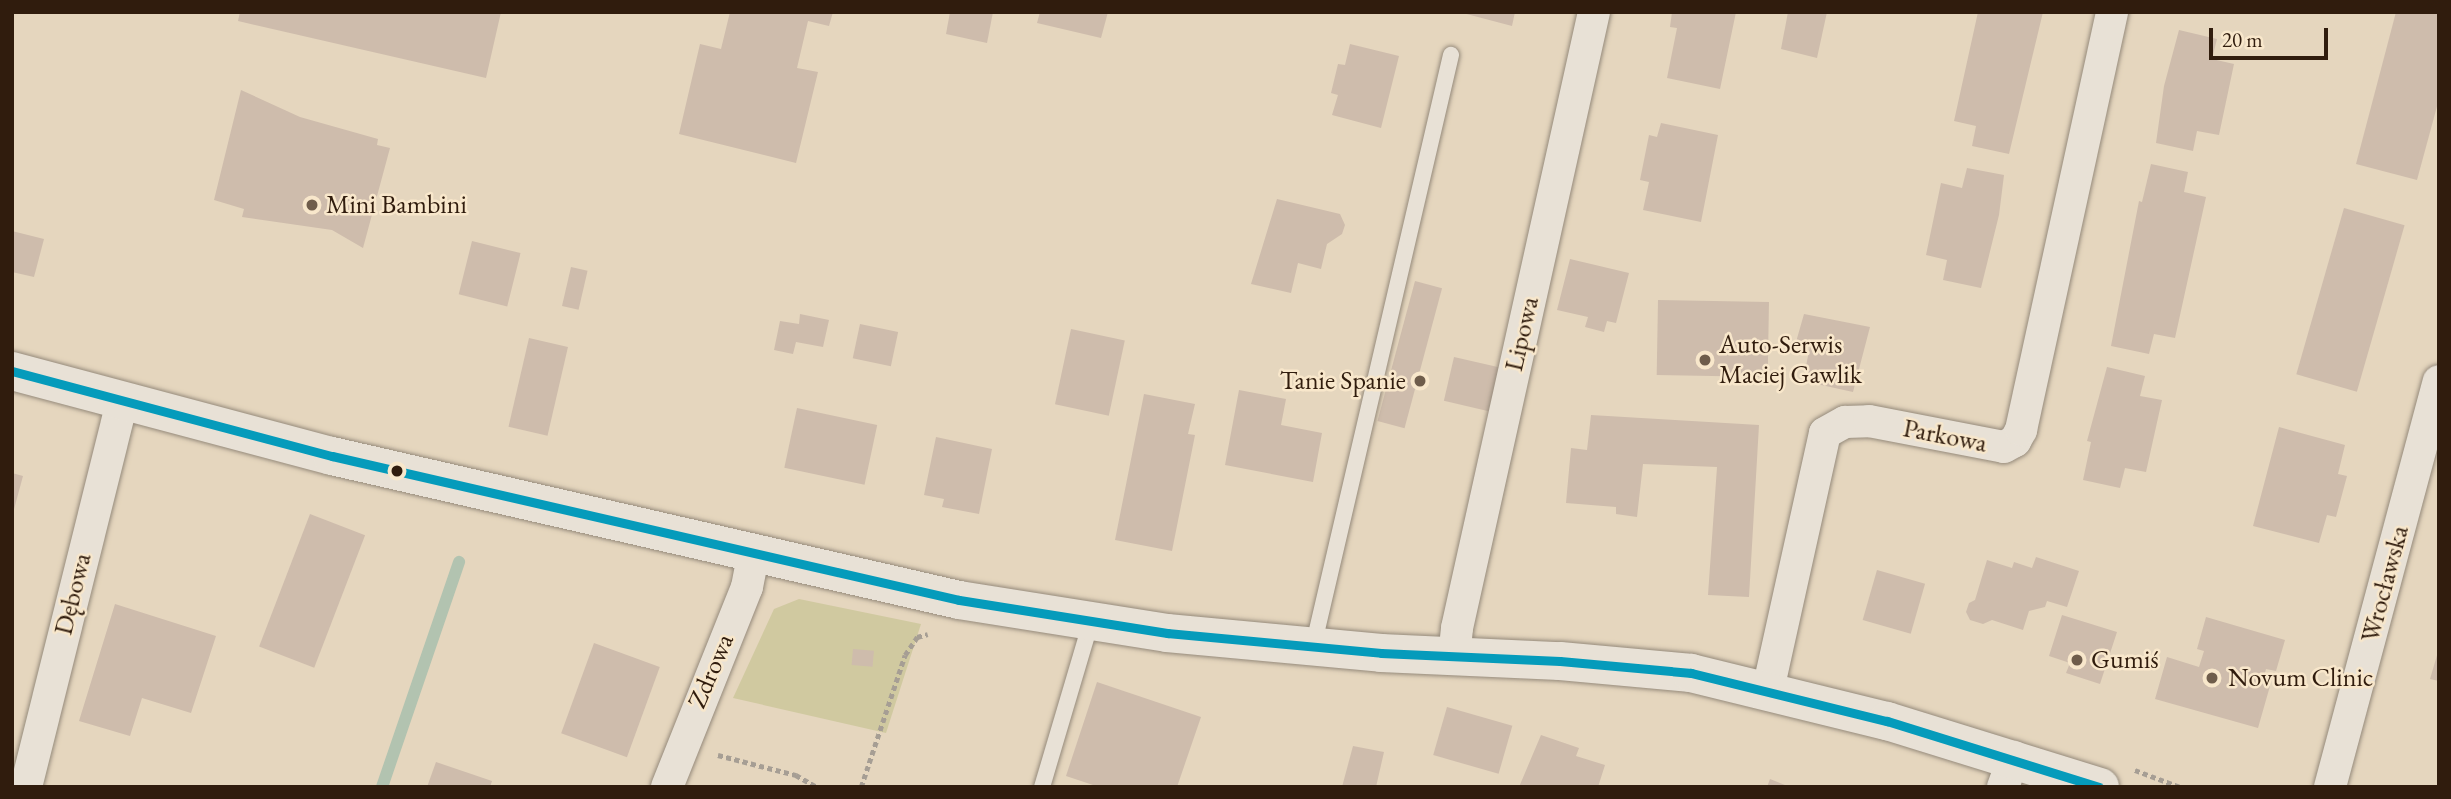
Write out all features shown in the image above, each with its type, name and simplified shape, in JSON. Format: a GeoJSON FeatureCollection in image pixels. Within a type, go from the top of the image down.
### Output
{"type":"FeatureCollection","features":[{"type":"Feature","properties":{"kind":"street","name":"Lipowa"},"geometry":{"type":"LineString","coordinates":[[1454,657],[1457,628],[1594,12]]}},
{"type":"Feature","properties":{"kind":"street","name":"Parkowa"},"geometry":{"type":"LineString","coordinates":[[1768,690],[1825,433],[1845,422],[1869,422],[2004,447],[2015,441],[2021,430],[2112,12]]}},
{"type":"Feature","properties":{"kind":"street"},"geometry":{"type":"LineString","coordinates":[[12,371],[344,459],[753,555],[959,600],[1091,622],[1313,648],[1623,665],[1692,673],[1768,690],[2008,772],[2115,777]]}},
{"type":"Feature","properties":{"kind":"street","name":"Wrocławska"},"geometry":{"type":"LineString","coordinates":[[2330,787],[2439,380]]}},
{"type":"Feature","properties":{"kind":"street","name":"Dębowa"},"geometry":{"type":"LineString","coordinates":[[26,787],[122,401]]}},
{"type":"Feature","properties":{"kind":"street","name":"Zdrowa"},"geometry":{"type":"LineString","coordinates":[[667,787],[747,587],[753,555]]}},
{"type":"Feature","properties":{"kind":"lane"},"geometry":{"type":"LineString","coordinates":[[1313,648],[1451,55]]}},
{"type":"Feature","properties":{"kind":"lane"},"geometry":{"type":"LineString","coordinates":[[1042,787],[1091,622]]}},
{"type":"Feature","properties":{"kind":"path"},"geometry":{"type":"LineString","coordinates":[[861,787],[905,655],[917,637],[939,632]]}},
{"type":"Feature","properties":{"kind":"path"},"geometry":{"type":"LineString","coordinates":[[710,750],[722,758],[796,775],[817,787]]}},
{"type":"Feature","properties":{"kind":"path"},"geometry":{"type":"LineString","coordinates":[[2115,777],[2180,787]]}},
{"type":"Feature","properties":{"kind":"shaded area"},"geometry":{"type":"Polygon","coordinates":[[[799,599],[921,624],[886,733],[733,698],[774,609],[799,599]]]}},
{"type":"Feature","properties":{"kind":"building"},"geometry":{"type":"Polygon","coordinates":[[[240,12],[501,12],[486,78],[238,21],[240,12]]]}},
{"type":"Feature","properties":{"kind":"building"},"geometry":{"type":"Polygon","coordinates":[[[730,12],[833,12],[829,26],[808,21],[797,68],[818,72],[796,163],[679,134],[700,44],[721,49],[730,12]]]}},
{"type":"Feature","properties":{"kind":"building"},"geometry":{"type":"Polygon","coordinates":[[[950,12],[993,12],[987,43],[946,34],[950,12]]]}},
{"type":"Feature","properties":{"kind":"building"},"geometry":{"type":"Polygon","coordinates":[[[1040,12],[1108,12],[1101,38],[1037,23],[1040,12]]]}},
{"type":"Feature","properties":{"kind":"building"},"geometry":{"type":"Polygon","coordinates":[[[1459,12],[1515,12],[1512,26],[1459,12]]]}},
{"type":"Feature","properties":{"kind":"building"},"geometry":{"type":"Polygon","coordinates":[[[1672,12],[1736,12],[1720,89],[1667,78],[1677,28],[1670,27],[1672,12]]]}},
{"type":"Feature","properties":{"kind":"building"},"geometry":{"type":"Polygon","coordinates":[[[1788,12],[1827,12],[1817,58],[1781,49],[1788,12]]]}},
{"type":"Feature","properties":{"kind":"building"},"geometry":{"type":"Polygon","coordinates":[[[1978,12],[2043,12],[2009,154],[1972,146],[1976,126],[1954,121],[1978,12]]]}},
{"type":"Feature","properties":{"kind":"building"},"geometry":{"type":"Polygon","coordinates":[[[2396,12],[2439,12],[2439,99],[2417,180],[2356,164],[2396,12]]]}},
{"type":"Feature","properties":{"kind":"building"},"geometry":{"type":"Polygon","coordinates":[[[2179,30],[2217,39],[2212,59],[2234,64],[2219,135],[2197,131],[2193,151],[2156,143],[2164,86],[2179,30]]]}},
{"type":"Feature","properties":{"kind":"building"},"geometry":{"type":"Polygon","coordinates":[[[1350,44],[1399,56],[1381,128],[1332,115],[1338,95],[1331,93],[1338,64],[1345,65],[1350,44]]]}},
{"type":"Feature","properties":{"kind":"building"},"geometry":{"type":"Polygon","coordinates":[[[241,90],[300,117],[378,139],[377,145],[390,148],[363,248],[332,230],[242,217],[244,209],[214,200],[241,90]]]}},
{"type":"Feature","properties":{"kind":"building"},"geometry":{"type":"Polygon","coordinates":[[[1661,123],[1718,135],[1701,222],[1643,210],[1649,182],[1640,180],[1649,135],[1657,137],[1661,123]]]}},
{"type":"Feature","properties":{"kind":"building"},"geometry":{"type":"Polygon","coordinates":[[[2151,164],[2188,172],[2184,192],[2206,197],[2175,338],[2154,334],[2149,354],[2111,346],[2139,201],[2142,202],[2151,164]]]}},
{"type":"Feature","properties":{"kind":"building"},"geometry":{"type":"Polygon","coordinates":[[[1967,168],[2004,175],[1999,215],[1981,288],[1943,280],[1947,260],[1926,255],[1941,183],[1962,188],[1967,168]]]}},
{"type":"Feature","properties":{"kind":"building"},"geometry":{"type":"Polygon","coordinates":[[[1277,199],[1340,214],[1345,225],[1342,234],[1327,244],[1321,269],[1298,263],[1291,293],[1251,284],[1277,199]]]}},
{"type":"Feature","properties":{"kind":"building"},"geometry":{"type":"Polygon","coordinates":[[[2344,208],[2405,225],[2357,392],[2296,374],[2344,208]]]}},
{"type":"Feature","properties":{"kind":"building"},"geometry":{"type":"Polygon","coordinates":[[[12,231],[44,239],[34,277],[12,272],[12,231]]]}},
{"type":"Feature","properties":{"kind":"building"},"geometry":{"type":"Polygon","coordinates":[[[472,241],[521,253],[507,306],[459,294],[472,241]]]}},
{"type":"Feature","properties":{"kind":"building"},"geometry":{"type":"Polygon","coordinates":[[[1570,259],[1629,273],[1616,323],[1607,321],[1604,332],[1585,327],[1588,317],[1557,310],[1570,259]]]}},
{"type":"Feature","properties":{"kind":"building"},"geometry":{"type":"Polygon","coordinates":[[[571,267],[588,271],[579,310],[562,306],[571,267]]]}},
{"type":"Feature","properties":{"kind":"building"},"geometry":{"type":"Polygon","coordinates":[[[1415,281],[1442,288],[1405,428],[1377,421],[1415,281]]]}},
{"type":"Feature","properties":{"kind":"building"},"geometry":{"type":"Polygon","coordinates":[[[1658,300],[1769,302],[1768,377],[1657,375],[1658,300]]]}},
{"type":"Feature","properties":{"kind":"building"},"geometry":{"type":"Polygon","coordinates":[[[800,314],[829,320],[823,347],[796,342],[793,354],[774,350],[780,321],[799,324],[800,314]]]}},
{"type":"Feature","properties":{"kind":"building"},"geometry":{"type":"Polygon","coordinates":[[[1804,314],[1870,327],[1853,392],[1803,381],[1810,346],[1796,342],[1804,314]]]}},
{"type":"Feature","properties":{"kind":"building"},"geometry":{"type":"Polygon","coordinates":[[[860,324],[898,332],[891,366],[853,358],[860,324]]]}},
{"type":"Feature","properties":{"kind":"building"},"geometry":{"type":"Polygon","coordinates":[[[1071,329],[1125,340],[1109,416],[1055,404],[1071,329]]]}},
{"type":"Feature","properties":{"kind":"building"},"geometry":{"type":"Polygon","coordinates":[[[529,338],[568,347],[548,436],[509,427],[529,338]]]}},
{"type":"Feature","properties":{"kind":"building"},"geometry":{"type":"Polygon","coordinates":[[[1454,357],[1499,367],[1489,411],[1444,401],[1454,357]]]}},
{"type":"Feature","properties":{"kind":"building"},"geometry":{"type":"Polygon","coordinates":[[[2107,367],[2145,376],[2140,396],[2162,400],[2146,472],[2125,468],[2120,488],[2083,480],[2091,442],[2087,441],[2107,367]]]}},
{"type":"Feature","properties":{"kind":"building"},"geometry":{"type":"Polygon","coordinates":[[[1239,390],[1286,399],[1281,425],[1322,433],[1313,482],[1225,465],[1239,390]]]}},
{"type":"Feature","properties":{"kind":"building"},"geometry":{"type":"Polygon","coordinates":[[[1144,394],[1195,404],[1188,434],[1195,435],[1172,551],[1115,540],[1144,394]]]}},
{"type":"Feature","properties":{"kind":"building"},"geometry":{"type":"Polygon","coordinates":[[[797,408],[877,425],[865,485],[784,468],[797,408]]]}},
{"type":"Feature","properties":{"kind":"building"},"geometry":{"type":"Polygon","coordinates":[[[1591,415],[1759,425],[1749,597],[1708,595],[1717,467],[1643,464],[1637,517],[1616,514],[1616,507],[1566,503],[1571,448],[1587,450],[1591,415]]]}},
{"type":"Feature","properties":{"kind":"building"},"geometry":{"type":"Polygon","coordinates":[[[2279,427],[2345,445],[2338,474],[2347,476],[2336,517],[2327,515],[2319,543],[2253,526],[2279,427]]]}},
{"type":"Feature","properties":{"kind":"building"},"geometry":{"type":"Polygon","coordinates":[[[936,437],[992,449],[979,514],[942,507],[944,499],[924,495],[936,437]]]}},
{"type":"Feature","properties":{"kind":"building"},"geometry":{"type":"Polygon","coordinates":[[[12,473],[23,476],[13,513],[12,513],[12,473]]]}},
{"type":"Feature","properties":{"kind":"building"},"geometry":{"type":"Polygon","coordinates":[[[310,514],[365,535],[314,668],[259,647],[310,514]]]}},
{"type":"Feature","properties":{"kind":"building"},"geometry":{"type":"Polygon","coordinates":[[[2036,557],[2079,571],[2067,607],[2047,601],[2045,607],[2029,611],[2023,630],[1992,620],[1983,624],[1970,620],[1966,612],[1969,603],[1975,600],[1987,560],[2012,568],[2014,562],[2032,568],[2036,557]]]}},
{"type":"Feature","properties":{"kind":"building"},"geometry":{"type":"Polygon","coordinates":[[[1877,570],[1925,584],[1911,634],[1863,620],[1877,570]]]}},
{"type":"Feature","properties":{"kind":"building"},"geometry":{"type":"Polygon","coordinates":[[[115,604],[216,636],[191,713],[142,698],[130,736],[79,721],[115,604]]]}},
{"type":"Feature","properties":{"kind":"building"},"geometry":{"type":"Polygon","coordinates":[[[2062,615],[2117,632],[2100,684],[2066,673],[2070,663],[2049,656],[2062,615]]]}},
{"type":"Feature","properties":{"kind":"building","name":"Novum Clinic"},"geometry":{"type":"Polygon","coordinates":[[[2206,617],[2285,640],[2276,671],[2266,669],[2262,684],[2270,686],[2258,728],[2155,699],[2167,657],[2199,667],[2204,651],[2197,649],[2206,617]]]}},
{"type":"Feature","properties":{"kind":"building"},"geometry":{"type":"Polygon","coordinates":[[[594,643],[660,667],[627,757],[561,733],[594,643]]]}},
{"type":"Feature","properties":{"kind":"building"},"geometry":{"type":"Polygon","coordinates":[[[853,649],[874,651],[873,667],[852,665],[853,649]]]}},
{"type":"Feature","properties":{"kind":"building"},"geometry":{"type":"Polygon","coordinates":[[[2439,652],[2439,681],[2430,679],[2439,652]]]}},
{"type":"Feature","properties":{"kind":"building"},"geometry":{"type":"Polygon","coordinates":[[[1097,682],[1201,717],[1177,787],[1099,787],[1066,776],[1097,682]]]}},
{"type":"Feature","properties":{"kind":"building"},"geometry":{"type":"Polygon","coordinates":[[[1447,707],[1512,726],[1499,774],[1433,755],[1447,707]]]}},
{"type":"Feature","properties":{"kind":"building"},"geometry":{"type":"Polygon","coordinates":[[[1541,735],[1579,748],[1576,756],[1605,765],[1598,787],[1519,787],[1541,735]]]}},
{"type":"Feature","properties":{"kind":"building"},"geometry":{"type":"Polygon","coordinates":[[[1353,746],[1384,752],[1376,787],[1342,787],[1353,746]]]}},
{"type":"Feature","properties":{"kind":"building"},"geometry":{"type":"Polygon","coordinates":[[[436,762],[492,781],[490,787],[427,787],[436,762]]]}},
{"type":"Feature","properties":{"kind":"building"},"geometry":{"type":"Polygon","coordinates":[[[1770,779],[1790,787],[1767,787],[1770,779]]]}},
{"type":"Feature","properties":{"kind":"waterway"},"geometry":{"type":"LineString","coordinates":[[382,787],[459,562]]}},
{"type":"Feature","properties":{"kind":"transit line"},"geometry":{"type":"LineString","coordinates":[[12,371],[332,456],[959,600],[1167,633],[1381,653],[1560,661],[1691,673],[1887,721],[2099,787]]}},
{"type":"Feature","properties":{"kind":"place","name":"Mini Bambini"},"geometry":{"type":"Point","coordinates":[312,205]}},
{"type":"Feature","properties":{"kind":"place","name":"Auto-Serwis Maciej Gawlik"},"geometry":{"type":"Point","coordinates":[1705,360]}},
{"type":"Feature","properties":{"kind":"place","name":"Tanie Spanie"},"geometry":{"type":"Point","coordinates":[1420,381]}},
{"type":"Feature","properties":{"kind":"place","name":"Gumiś"},"geometry":{"type":"Point","coordinates":[2077,660]}},
{"type":"Feature","properties":{"kind":"place","name":"Novum Clinic"},"geometry":{"type":"Point","coordinates":[2212,678]}}]}
